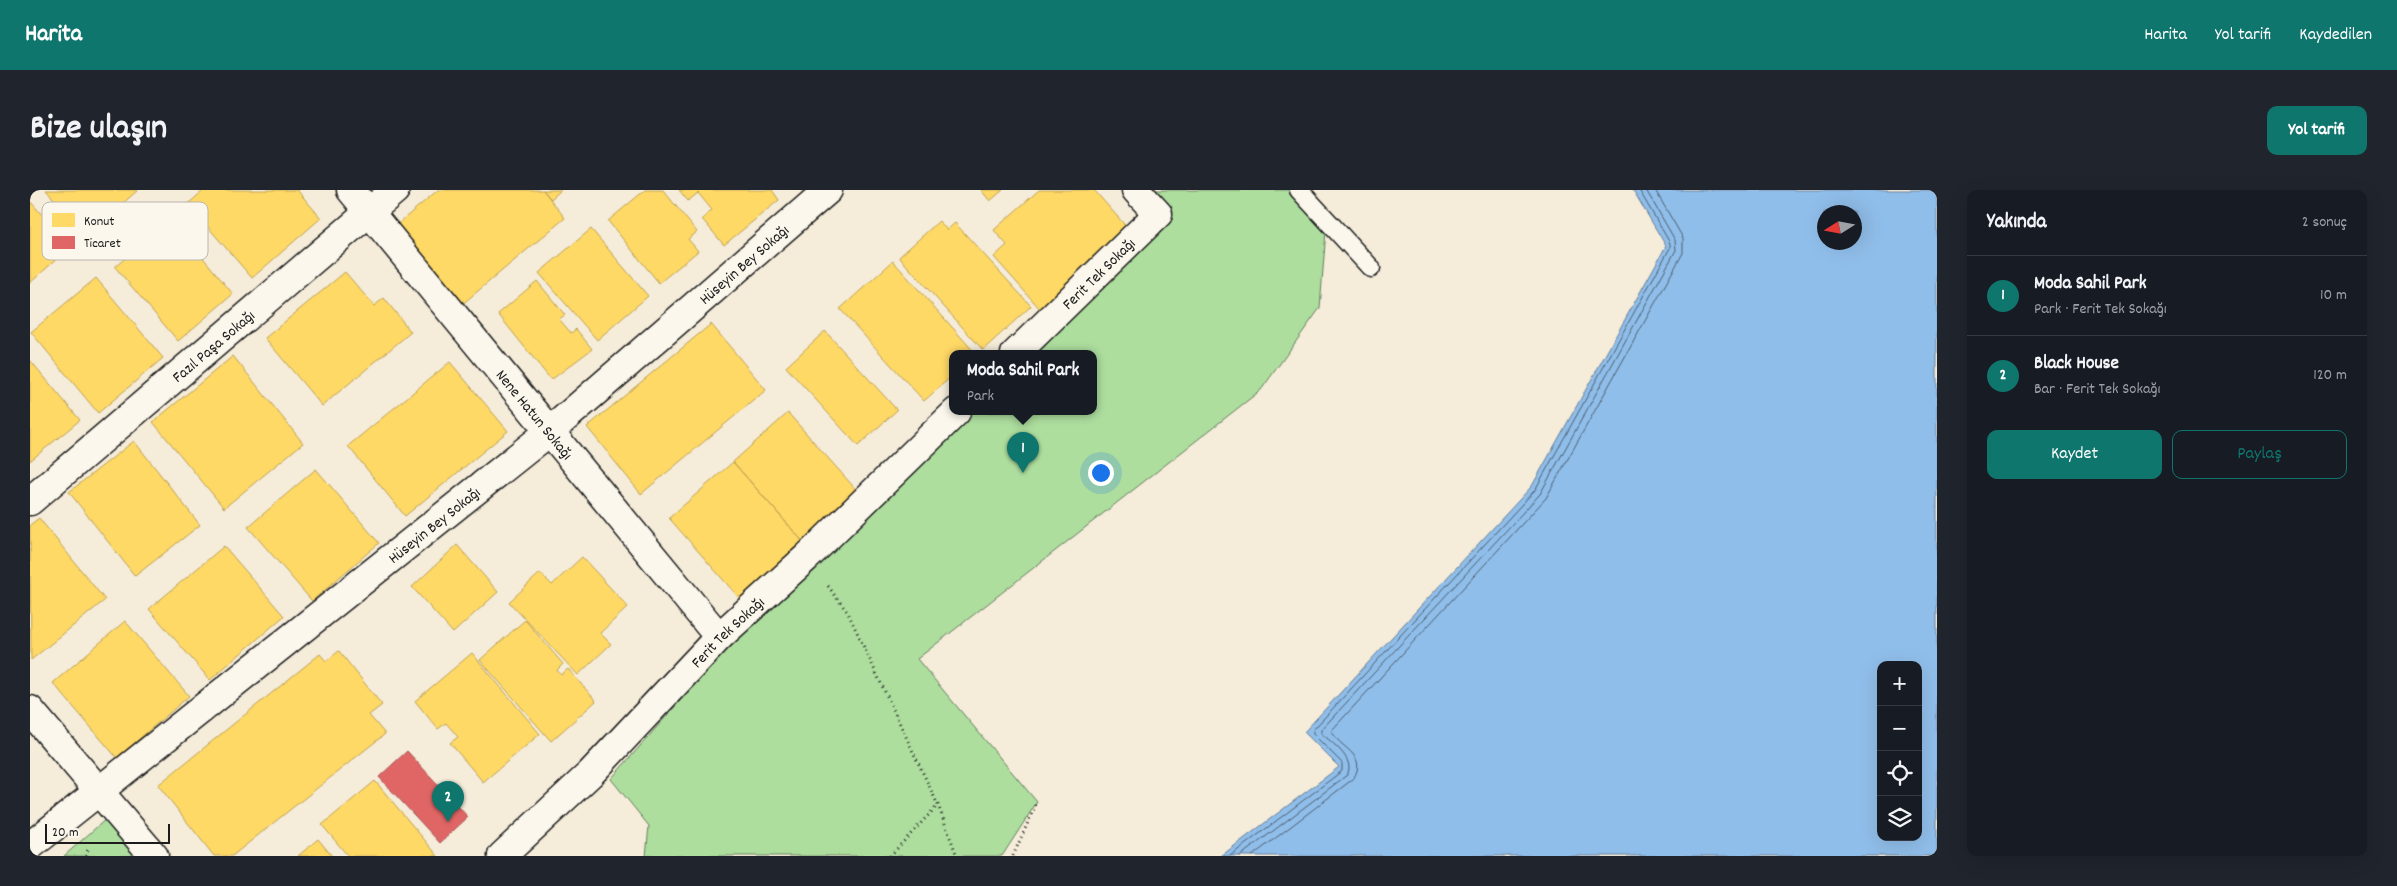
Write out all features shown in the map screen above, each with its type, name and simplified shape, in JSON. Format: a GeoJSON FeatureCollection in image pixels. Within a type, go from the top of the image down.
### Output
{"type":"FeatureCollection","features":[{"type":"Feature","properties":{"kind":"street","name":"Nene Hatun Sokağı"},"geometry":{"type":"LineString","coordinates":[[351,190],[719,637]]}},
{"type":"Feature","properties":{"kind":"street","name":"Fazıl Paşa Sokağı"},"geometry":{"type":"LineString","coordinates":[[30,501],[395,190]]}},
{"type":"Feature","properties":{"kind":"street","name":"Hüseyin Bey Sokağı"},"geometry":{"type":"LineString","coordinates":[[30,846],[549,432],[828,190]]}},
{"type":"Feature","properties":{"kind":"street","name":"Ferit Tek Sokağı"},"geometry":{"type":"LineString","coordinates":[[1018,350],[1158,214],[1136,190]]}},
{"type":"Feature","properties":{"kind":"street","name":"Ferit Tek Sokağı"},"geometry":{"type":"LineString","coordinates":[[502,856],[590,774],[719,637],[807,557],[953,415]]}},
{"type":"Feature","properties":{"kind":"street"},"geometry":{"type":"LineString","coordinates":[[30,710],[154,856]]}},
{"type":"Feature","properties":{"kind":"lane"},"geometry":{"type":"LineString","coordinates":[[1299,190],[1371,268]]}},
{"type":"Feature","properties":{"kind":"path"},"geometry":{"type":"LineString","coordinates":[[807,557],[848,613],[938,805],[957,856]]}},
{"type":"Feature","properties":{"kind":"path"},"geometry":{"type":"LineString","coordinates":[[1013,856],[1037,802]]}},
{"type":"Feature","properties":{"kind":"path"},"geometry":{"type":"LineString","coordinates":[[890,856],[938,805]]}},
{"type":"Feature","properties":{"kind":"green space"},"geometry":{"type":"Polygon","coordinates":[[[1136,190],[1291,190],[1326,230],[1320,308],[1261,390],[917,659],[1037,802],[1002,856],[646,856],[649,826],[611,779],[807,557],[953,415],[1097,415],[1097,350],[1019,350],[1158,214],[1136,190]]]}},
{"type":"Feature","properties":{"kind":"green space"},"geometry":{"type":"Polygon","coordinates":[[[107,818],[141,856],[64,856],[107,818]]]}},
{"type":"Feature","properties":{"kind":"water"},"geometry":{"type":"Polygon","coordinates":[[[1633,190],[1937,190],[1937,856],[1221,856],[1339,767],[1304,732],[1532,486],[1666,246],[1633,190]]]}},
{"type":"Feature","properties":{"kind":"building: Konut"},"geometry":{"type":"Polygon","coordinates":[[[46,190],[138,190],[124,202],[56,202],[46,190]]]}},
{"type":"Feature","properties":{"kind":"building: Konut"},"geometry":{"type":"Polygon","coordinates":[[[204,190],[297,190],[321,218],[252,278],[208,227],[208,202],[190,202],[204,190]]]}},
{"type":"Feature","properties":{"kind":"building: Konut"},"geometry":{"type":"Polygon","coordinates":[[[438,190],[543,190],[565,218],[460,306],[394,227],[438,190]]]}},
{"type":"Feature","properties":{"kind":"building: Konut"},"geometry":{"type":"Polygon","coordinates":[[[543,190],[561,190],[551,199],[543,190]]]}},
{"type":"Feature","properties":{"kind":"building: Konut"},"geometry":{"type":"Polygon","coordinates":[[[645,190],[663,190],[697,232],[688,239],[698,251],[659,283],[608,221],[645,190]]]}},
{"type":"Feature","properties":{"kind":"building: Konut"},"geometry":{"type":"Polygon","coordinates":[[[679,190],[772,190],[779,200],[724,245],[702,219],[712,210],[698,193],[688,201],[679,190]]]}},
{"type":"Feature","properties":{"kind":"building: Konut"},"geometry":{"type":"Polygon","coordinates":[[[981,190],[1003,190],[990,201],[981,190]]]}},
{"type":"Feature","properties":{"kind":"building: Konut"},"geometry":{"type":"Polygon","coordinates":[[[1039,190],[1094,190],[1131,232],[1042,311],[994,257],[1007,245],[994,230],[1039,190]]]}},
{"type":"Feature","properties":{"kind":"building: Konut"},"geometry":{"type":"Polygon","coordinates":[[[30,201],[42,215],[42,260],[56,260],[30,283],[30,201]]]}},
{"type":"Feature","properties":{"kind":"building: Konut"},"geometry":{"type":"Polygon","coordinates":[[[939,221],[947,230],[955,223],[1031,306],[983,350],[899,257],[939,221]]]}},
{"type":"Feature","properties":{"kind":"building: Konut"},"geometry":{"type":"Polygon","coordinates":[[[591,229],[648,296],[597,340],[539,273],[591,229]]]}},
{"type":"Feature","properties":{"kind":"building: Konut"},"geometry":{"type":"Polygon","coordinates":[[[123,260],[205,260],[233,294],[178,341],[115,267],[123,260]]]}},
{"type":"Feature","properties":{"kind":"building: Konut"},"geometry":{"type":"Polygon","coordinates":[[[893,261],[972,350],[949,350],[949,379],[924,401],[840,309],[893,261]]]}},
{"type":"Feature","properties":{"kind":"building: Konut"},"geometry":{"type":"Polygon","coordinates":[[[345,272],[374,306],[384,298],[411,332],[322,406],[265,338],[345,272]]]}},
{"type":"Feature","properties":{"kind":"building: Konut"},"geometry":{"type":"Polygon","coordinates":[[[96,278],[163,358],[98,413],[31,332],[96,278]]]}},
{"type":"Feature","properties":{"kind":"building: Konut"},"geometry":{"type":"Polygon","coordinates":[[[537,281],[565,315],[559,319],[571,333],[576,329],[592,349],[551,380],[498,314],[537,281]]]}},
{"type":"Feature","properties":{"kind":"building: Konut"},"geometry":{"type":"Polygon","coordinates":[[[711,324],[766,390],[641,494],[587,427],[711,324]]]}},
{"type":"Feature","properties":{"kind":"building: Konut"},"geometry":{"type":"Polygon","coordinates":[[[825,331],[897,410],[858,446],[786,367],[825,331]]]}},
{"type":"Feature","properties":{"kind":"building: Konut"},"geometry":{"type":"Polygon","coordinates":[[[233,356],[303,443],[224,508],[153,422],[233,356]]]}},
{"type":"Feature","properties":{"kind":"building: Konut"},"geometry":{"type":"Polygon","coordinates":[[[30,360],[80,420],[30,461],[30,360]]]}},
{"type":"Feature","properties":{"kind":"building: Konut"},"geometry":{"type":"Polygon","coordinates":[[[450,362],[508,431],[405,516],[348,446],[450,362]]]}},
{"type":"Feature","properties":{"kind":"building: Konut"},"geometry":{"type":"Polygon","coordinates":[[[788,413],[860,494],[805,544],[733,462],[788,413]]]}},
{"type":"Feature","properties":{"kind":"building: Konut"},"geometry":{"type":"Polygon","coordinates":[[[134,441],[200,525],[135,576],[69,492],[134,441]]]}},
{"type":"Feature","properties":{"kind":"building: Konut"},"geometry":{"type":"Polygon","coordinates":[[[733,462],[805,544],[741,600],[669,518],[733,462]]]}},
{"type":"Feature","properties":{"kind":"building: Konut"},"geometry":{"type":"Polygon","coordinates":[[[316,469],[379,543],[312,601],[248,527],[316,469]]]}},
{"type":"Feature","properties":{"kind":"building: Konut"},"geometry":{"type":"Polygon","coordinates":[[[39,518],[105,600],[31,660],[30,525],[39,518]]]}},
{"type":"Feature","properties":{"kind":"building: Konut"},"geometry":{"type":"Polygon","coordinates":[[[457,545],[498,592],[453,633],[412,587],[457,545]]]}},
{"type":"Feature","properties":{"kind":"building: Konut"},"geometry":{"type":"Polygon","coordinates":[[[224,546],[284,616],[210,680],[149,609],[224,546]]]}},
{"type":"Feature","properties":{"kind":"building: Konut"},"geometry":{"type":"Polygon","coordinates":[[[582,557],[628,607],[600,633],[611,644],[578,675],[509,602],[540,573],[552,585],[582,557]]]}},
{"type":"Feature","properties":{"kind":"building: Konut"},"geometry":{"type":"Polygon","coordinates":[[[525,620],[563,664],[557,670],[561,675],[568,669],[596,701],[551,741],[480,660],[525,620]]]}},
{"type":"Feature","properties":{"kind":"building: Konut"},"geometry":{"type":"Polygon","coordinates":[[[125,621],[189,696],[117,758],[53,683],[125,621]]]}},
{"type":"Feature","properties":{"kind":"building: Konut"},"geometry":{"type":"Polygon","coordinates":[[[339,651],[382,705],[369,715],[385,734],[232,856],[214,856],[158,785],[320,654],[326,661],[339,651]]]}},
{"type":"Feature","properties":{"kind":"building: Konut"},"geometry":{"type":"Polygon","coordinates":[[[472,653],[540,734],[483,782],[450,743],[458,737],[446,723],[438,729],[415,701],[472,653]]]}},
{"type":"Feature","properties":{"kind":"building: Konut"},"geometry":{"type":"Polygon","coordinates":[[[375,781],[438,856],[348,856],[322,825],[375,781]]]}},
{"type":"Feature","properties":{"kind":"building: Konut"},"geometry":{"type":"Polygon","coordinates":[[[318,839],[332,856],[298,856],[318,839]]]}},
{"type":"Feature","properties":{"kind":"building: Ticaret"},"geometry":{"type":"Polygon","coordinates":[[[407,751],[468,817],[440,843],[379,777],[407,751]]]}},
{"type":"Feature","properties":{"kind":"place","name":"Moda Sahil Park"},"geometry":{"type":"Point","coordinates":[1023,473]}},
{"type":"Feature","properties":{"kind":"place","name":"Black House"},"geometry":{"type":"Point","coordinates":[448,822]}}]}
